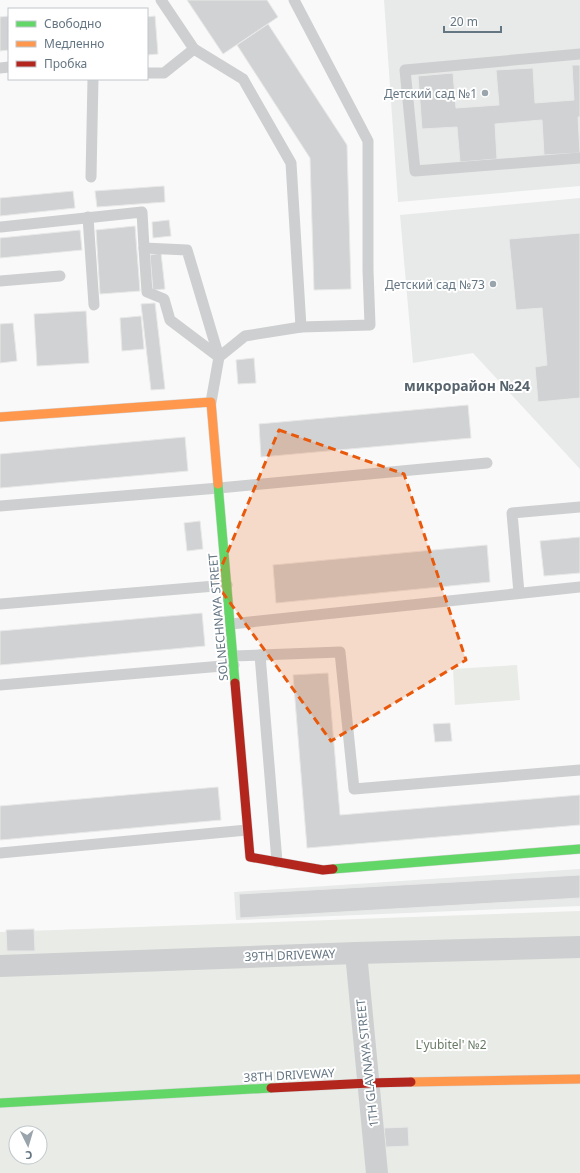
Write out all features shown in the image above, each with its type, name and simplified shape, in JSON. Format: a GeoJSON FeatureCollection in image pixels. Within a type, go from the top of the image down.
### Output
{"type":"FeatureCollection","features":[{"type":"Feature","properties":{"kind":"street"},"geometry":{"type":"LineString","coordinates":[[0,417],[211,402]]}},
{"type":"Feature","properties":{"kind":"street","name":"SOLNECHNAYA STREET"},"geometry":{"type":"LineString","coordinates":[[211,402],[250,857],[277,862]]}},
{"type":"Feature","properties":{"kind":"street"},"geometry":{"type":"LineString","coordinates":[[277,862],[323,870],[580,849]]}},
{"type":"Feature","properties":{"kind":"street","name":"39TH DRIVEWAY"},"geometry":{"type":"LineString","coordinates":[[0,966],[580,946]]}},
{"type":"Feature","properties":{"kind":"street","name":"1TH GLAVNAYA STREET"},"geometry":{"type":"LineString","coordinates":[[356,953],[370,1083],[377,1173]]}},
{"type":"Feature","properties":{"kind":"street","name":"38TH DRIVEWAY"},"geometry":{"type":"LineString","coordinates":[[0,1102],[370,1083],[580,1079]]}},
{"type":"Feature","properties":{"kind":"lane"},"geometry":{"type":"LineString","coordinates":[[161,0],[194,49],[243,79],[291,163],[300,327]]}},
{"type":"Feature","properties":{"kind":"lane"},"geometry":{"type":"LineString","coordinates":[[219,357],[245,336],[300,327],[370,325],[368,270],[368,141],[294,0]]}},
{"type":"Feature","properties":{"kind":"lane"},"geometry":{"type":"LineString","coordinates":[[148,74],[164,73],[194,49]]}},
{"type":"Feature","properties":{"kind":"lane"},"geometry":{"type":"LineString","coordinates":[[580,54],[405,70],[415,171],[580,158]]}},
{"type":"Feature","properties":{"kind":"lane"},"geometry":{"type":"LineString","coordinates":[[91,177],[94,80]]}},
{"type":"Feature","properties":{"kind":"lane"},"geometry":{"type":"LineString","coordinates":[[0,226],[142,212],[146,292],[164,299],[170,320],[219,357]]}},
{"type":"Feature","properties":{"kind":"lane"},"geometry":{"type":"LineString","coordinates":[[88,217],[94,305]]}},
{"type":"Feature","properties":{"kind":"lane"},"geometry":{"type":"LineString","coordinates":[[144,248],[187,250],[219,357],[211,402]]}},
{"type":"Feature","properties":{"kind":"lane"},"geometry":{"type":"LineString","coordinates":[[0,281],[60,276]]}},
{"type":"Feature","properties":{"kind":"lane"},"geometry":{"type":"LineString","coordinates":[[0,506],[219,488],[487,463]]}},
{"type":"Feature","properties":{"kind":"lane"},"geometry":{"type":"LineString","coordinates":[[519,593],[512,512],[580,507]]}},
{"type":"Feature","properties":{"kind":"lane"},"geometry":{"type":"LineString","coordinates":[[0,604],[227,585]]}},
{"type":"Feature","properties":{"kind":"lane"},"geometry":{"type":"LineString","coordinates":[[230,624],[580,587]]}},
{"type":"Feature","properties":{"kind":"lane"},"geometry":{"type":"LineString","coordinates":[[0,685],[233,661],[260,655],[340,652],[354,789],[580,770]]}},
{"type":"Feature","properties":{"kind":"lane"},"geometry":{"type":"LineString","coordinates":[[260,655],[277,862]]}},
{"type":"Feature","properties":{"kind":"lane"},"geometry":{"type":"LineString","coordinates":[[0,853],[248,830]]}},
{"type":"Feature","properties":{"kind":"highlighted area"},"geometry":{"type":"Polygon","coordinates":[[[279,430],[404,474],[466,660],[331,741],[215,582],[279,430]]]}},
{"type":"Feature","properties":{"kind":"shaded area","name":"Детский сад №1"},"geometry":{"type":"Polygon","coordinates":[[[384,0],[580,0],[580,186],[398,202],[384,0]]]}},
{"type":"Feature","properties":{"kind":"shaded area","name":"Детский сад №73"},"geometry":{"type":"Polygon","coordinates":[[[580,198],[580,469],[473,353],[413,363],[400,215],[580,198]]]}},
{"type":"Feature","properties":{"kind":"shaded area"},"geometry":{"type":"Polygon","coordinates":[[[580,869],[580,906],[236,920],[234,892],[580,869]]]}},
{"type":"Feature","properties":{"kind":"green space"},"geometry":{"type":"Polygon","coordinates":[[[517,665],[520,700],[455,705],[453,669],[517,665]]]}},
{"type":"Feature","properties":{"kind":"green space","name":"L'yubitel' №2"},"geometry":{"type":"Polygon","coordinates":[[[580,911],[580,1173],[0,1173],[0,932],[580,911]]]}},
{"type":"Feature","properties":{"kind":"building"},"geometry":{"type":"Polygon","coordinates":[[[187,0],[267,0],[278,17],[223,54],[187,0]]]}},
{"type":"Feature","properties":{"kind":"building"},"geometry":{"type":"Polygon","coordinates":[[[8,16],[8,50],[0,51],[0,17],[8,16]]]}},
{"type":"Feature","properties":{"kind":"building"},"geometry":{"type":"Polygon","coordinates":[[[155,16],[158,54],[148,55],[148,17],[155,16]]]}},
{"type":"Feature","properties":{"kind":"building"},"geometry":{"type":"Polygon","coordinates":[[[268,24],[347,145],[351,289],[314,290],[310,158],[237,45],[268,24]]]}},
{"type":"Feature","properties":{"kind":"building"},"geometry":{"type":"Polygon","coordinates":[[[572,65],[580,65],[580,117],[578,117],[580,153],[544,155],[542,120],[495,124],[497,159],[460,162],[457,127],[422,129],[418,76],[453,73],[456,108],[499,105],[496,70],[533,68],[535,103],[574,100],[572,65]]]}},
{"type":"Feature","properties":{"kind":"building"},"geometry":{"type":"Polygon","coordinates":[[[164,186],[165,202],[97,207],[95,191],[164,186]]]}},
{"type":"Feature","properties":{"kind":"building"},"geometry":{"type":"Polygon","coordinates":[[[73,191],[75,208],[0,216],[0,198],[73,191]]]}},
{"type":"Feature","properties":{"kind":"building"},"geometry":{"type":"Polygon","coordinates":[[[169,220],[171,236],[153,238],[152,222],[169,220]]]}},
{"type":"Feature","properties":{"kind":"building"},"geometry":{"type":"Polygon","coordinates":[[[135,226],[140,291],[100,294],[96,230],[135,226]]]}},
{"type":"Feature","properties":{"kind":"building"},"geometry":{"type":"Polygon","coordinates":[[[80,230],[82,250],[0,258],[0,238],[80,230]]]}},
{"type":"Feature","properties":{"kind":"building"},"geometry":{"type":"Polygon","coordinates":[[[580,233],[580,398],[538,402],[535,367],[547,365],[542,308],[516,310],[509,239],[580,233]]]}},
{"type":"Feature","properties":{"kind":"building"},"geometry":{"type":"Polygon","coordinates":[[[161,253],[165,289],[153,290],[150,255],[161,253]]]}},
{"type":"Feature","properties":{"kind":"building"},"geometry":{"type":"Polygon","coordinates":[[[155,303],[165,389],[151,390],[141,304],[155,303]]]}},
{"type":"Feature","properties":{"kind":"building"},"geometry":{"type":"Polygon","coordinates":[[[86,311],[89,363],[37,366],[34,314],[86,311]]]}},
{"type":"Feature","properties":{"kind":"building"},"geometry":{"type":"Polygon","coordinates":[[[141,316],[144,349],[122,351],[120,318],[141,316]]]}},
{"type":"Feature","properties":{"kind":"building"},"geometry":{"type":"Polygon","coordinates":[[[13,323],[17,361],[0,363],[0,324],[13,323]]]}},
{"type":"Feature","properties":{"kind":"building"},"geometry":{"type":"Polygon","coordinates":[[[254,358],[256,383],[238,384],[236,360],[254,358]]]}},
{"type":"Feature","properties":{"kind":"building"},"geometry":{"type":"Polygon","coordinates":[[[468,405],[471,438],[261,457],[259,424],[468,405]]]}},
{"type":"Feature","properties":{"kind":"building"},"geometry":{"type":"Polygon","coordinates":[[[185,437],[188,471],[0,488],[0,454],[185,437]]]}},
{"type":"Feature","properties":{"kind":"building"},"geometry":{"type":"Polygon","coordinates":[[[200,521],[203,549],[187,551],[184,523],[200,521]]]}},
{"type":"Feature","properties":{"kind":"building"},"geometry":{"type":"Polygon","coordinates":[[[580,537],[580,573],[544,576],[540,541],[580,537]]]}},
{"type":"Feature","properties":{"kind":"building"},"geometry":{"type":"Polygon","coordinates":[[[487,545],[490,582],[276,603],[273,565],[487,545]]]}},
{"type":"Feature","properties":{"kind":"building"},"geometry":{"type":"Polygon","coordinates":[[[202,613],[205,646],[0,665],[0,631],[202,613]]]}},
{"type":"Feature","properties":{"kind":"building"},"geometry":{"type":"Polygon","coordinates":[[[328,673],[340,815],[580,795],[580,825],[307,848],[293,675],[328,673]]]}},
{"type":"Feature","properties":{"kind":"building"},"geometry":{"type":"Polygon","coordinates":[[[450,723],[452,741],[435,742],[433,724],[450,723]]]}},
{"type":"Feature","properties":{"kind":"building"},"geometry":{"type":"Polygon","coordinates":[[[218,787],[221,820],[0,840],[0,806],[218,787]]]}},
{"type":"Feature","properties":{"kind":"building"},"geometry":{"type":"Polygon","coordinates":[[[580,875],[580,898],[240,918],[239,894],[580,875]]]}},
{"type":"Feature","properties":{"kind":"building"},"geometry":{"type":"Polygon","coordinates":[[[34,929],[35,951],[7,951],[6,930],[34,929]]]}},
{"type":"Feature","properties":{"kind":"building"},"geometry":{"type":"Polygon","coordinates":[[[408,1127],[409,1146],[386,1147],[384,1128],[408,1127]]]}},
{"type":"Feature","properties":{"kind":"traffic: fast"},"geometry":{"type":"LineString","coordinates":[[218,484],[235,683]]}},
{"type":"Feature","properties":{"kind":"traffic: fast"},"geometry":{"type":"LineString","coordinates":[[333,869],[580,849]]}},
{"type":"Feature","properties":{"kind":"traffic: fast"},"geometry":{"type":"LineString","coordinates":[[0,1103],[271,1088]]}},
{"type":"Feature","properties":{"kind":"traffic: slow"},"geometry":{"type":"LineString","coordinates":[[0,417],[211,402],[218,484]]}},
{"type":"Feature","properties":{"kind":"traffic: slow"},"geometry":{"type":"LineString","coordinates":[[411,1082],[580,1079]]}},
{"type":"Feature","properties":{"kind":"traffic: jam"},"geometry":{"type":"LineString","coordinates":[[235,683],[250,857],[323,870],[333,869]]}},
{"type":"Feature","properties":{"kind":"traffic: jam"},"geometry":{"type":"LineString","coordinates":[[271,1088],[411,1082]]}},
{"type":"Feature","properties":{"kind":"place","name":"Детский сад №1"},"geometry":{"type":"Point","coordinates":[485,93]}},
{"type":"Feature","properties":{"kind":"place","name":"Детский сад №73"},"geometry":{"type":"Point","coordinates":[493,284]}},
{"type":"Feature","properties":{"kind":"district","name":"микрорайон №24"},"geometry":{"type":"Point","coordinates":[467,385]}}]}
